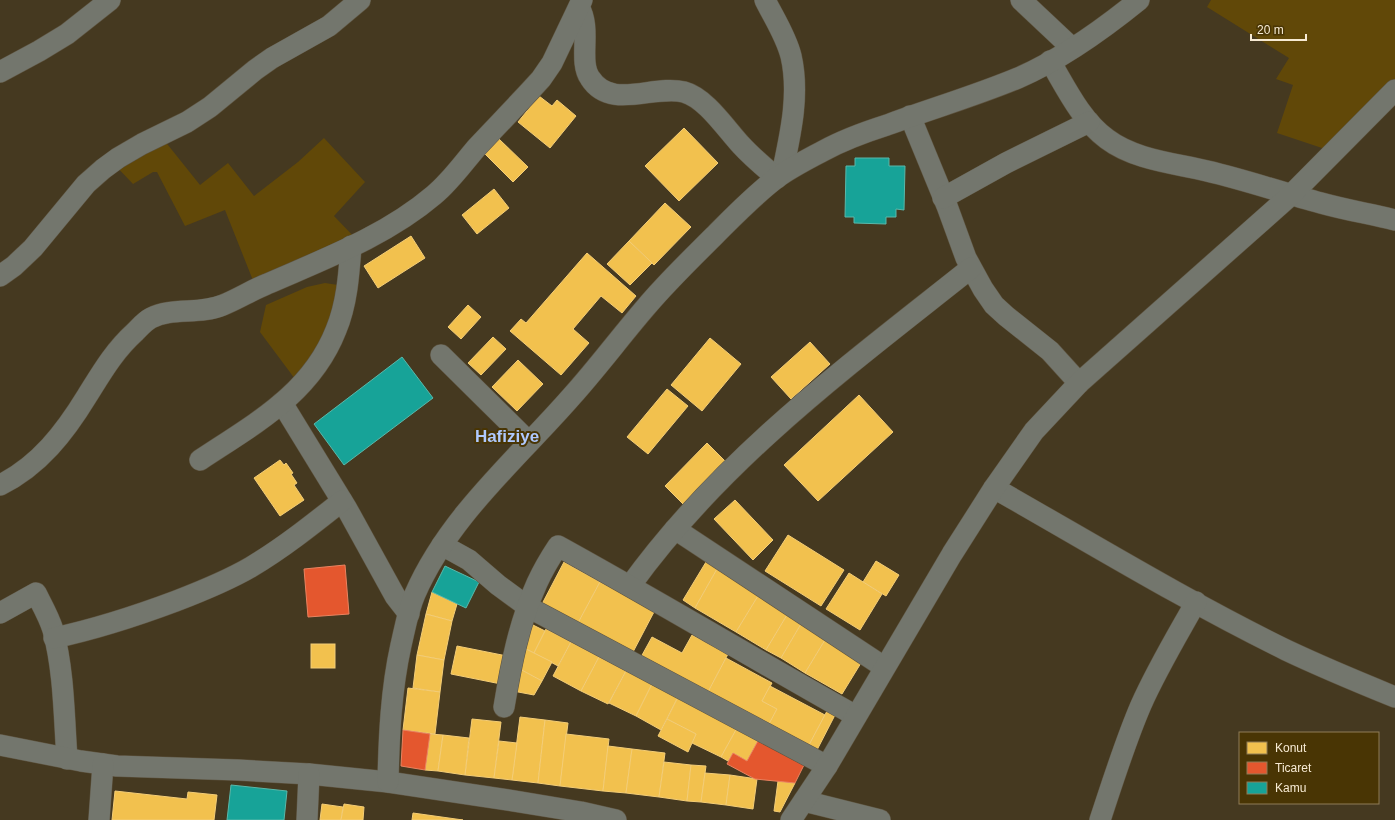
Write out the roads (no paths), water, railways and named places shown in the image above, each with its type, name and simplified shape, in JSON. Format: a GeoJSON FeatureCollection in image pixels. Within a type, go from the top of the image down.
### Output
{"type":"FeatureCollection","features":[{"type":"Feature","properties":{"kind":"street"},"geometry":{"type":"LineString","coordinates":[[0,72],[67,34],[110,0]]}},
{"type":"Feature","properties":{"kind":"street"},"geometry":{"type":"LineString","coordinates":[[0,276],[33,248],[86,184],[103,169],[124,154],[187,122],[210,107],[255,70],[277,55],[329,26],[360,0]]}},
{"type":"Feature","properties":{"kind":"street"},"geometry":{"type":"LineString","coordinates":[[765,0],[784,38],[790,55],[795,90],[790,137],[780,176]]}},
{"type":"Feature","properties":{"kind":"street"},"geometry":{"type":"LineString","coordinates":[[1021,0],[1072,48]]}},
{"type":"Feature","properties":{"kind":"street"},"geometry":{"type":"LineString","coordinates":[[388,782],[390,730],[395,674],[413,599],[428,566],[457,523],[572,396],[648,305],[679,271],[762,189],[780,176],[827,149],[857,136],[1013,80],[1072,48],[1139,0]]}},
{"type":"Feature","properties":{"kind":"street"},"geometry":{"type":"LineString","coordinates":[[580,3],[585,23],[586,69],[589,77],[596,85],[605,91],[626,96],[671,91],[684,92],[694,96],[711,110],[757,161],[780,176]]}},
{"type":"Feature","properties":{"kind":"street"},"geometry":{"type":"LineString","coordinates":[[0,484],[30,466],[44,453],[73,418],[104,368],[116,352],[151,318],[169,313],[206,310],[223,305],[256,288],[351,246],[400,220],[418,208],[444,185],[541,79],[552,63],[580,3]]}},
{"type":"Feature","properties":{"kind":"street"},"geometry":{"type":"LineString","coordinates":[[1050,61],[1089,122],[1107,140],[1122,148],[1141,156],[1208,171],[1323,204],[1395,220]]}},
{"type":"Feature","properties":{"kind":"street"},"geometry":{"type":"LineString","coordinates":[[791,820],[827,766],[952,554],[994,488],[1034,431],[1079,383],[1291,195],[1395,90]]}},
{"type":"Feature","properties":{"kind":"street"},"geometry":{"type":"LineString","coordinates":[[910,116],[971,268],[982,290],[994,305],[1050,351],[1079,383]]}},
{"type":"Feature","properties":{"kind":"street"},"geometry":{"type":"LineString","coordinates":[[943,198],[1006,163],[1089,122]]}},
{"type":"Feature","properties":{"kind":"street"},"geometry":{"type":"LineString","coordinates":[[200,460],[282,403],[307,379],[324,356],[337,330],[344,304],[349,277],[351,246]]}},
{"type":"Feature","properties":{"kind":"street"},"geometry":{"type":"LineString","coordinates":[[630,586],[654,553],[733,467],[795,410],[848,365],[971,268]]}},
{"type":"Feature","properties":{"kind":"street"},"geometry":{"type":"LineString","coordinates":[[441,355],[529,442]]}},
{"type":"Feature","properties":{"kind":"street"},"geometry":{"type":"LineString","coordinates":[[282,403],[342,501],[395,596],[409,614]]}},
{"type":"Feature","properties":{"kind":"street"},"geometry":{"type":"LineString","coordinates":[[994,488],[1231,622],[1352,680],[1395,697]]}},
{"type":"Feature","properties":{"kind":"street"},"geometry":{"type":"LineString","coordinates":[[54,638],[119,622],[196,594],[230,579],[287,543],[342,501]]}},
{"type":"Feature","properties":{"kind":"street"},"geometry":{"type":"LineString","coordinates":[[675,529],[884,667]]}},
{"type":"Feature","properties":{"kind":"street"},"geometry":{"type":"LineString","coordinates":[[442,545],[469,560],[498,585],[528,607],[827,766]]}},
{"type":"Feature","properties":{"kind":"street"},"geometry":{"type":"LineString","coordinates":[[504,707],[510,668],[528,607],[539,578],[558,546],[856,716]]}},
{"type":"Feature","properties":{"kind":"street"},"geometry":{"type":"LineString","coordinates":[[0,613],[36,593],[47,614],[61,672],[67,758]]}},
{"type":"Feature","properties":{"kind":"street"},"geometry":{"type":"LineString","coordinates":[[1100,820],[1121,758],[1142,704],[1162,663],[1196,602]]}},
{"type":"Feature","properties":{"kind":"street"},"geometry":{"type":"LineString","coordinates":[[0,745],[103,764],[147,768],[238,770],[309,774],[388,782],[581,812],[616,820]]}},
{"type":"Feature","properties":{"kind":"street"},"geometry":{"type":"LineString","coordinates":[[99,820],[103,764]]}},
{"type":"Feature","properties":{"kind":"street"},"geometry":{"type":"LineString","coordinates":[[307,820],[309,774]]}},
{"type":"Feature","properties":{"kind":"street"},"geometry":{"type":"LineString","coordinates":[[804,801],[880,820]]}},
{"type":"Feature","properties":{"kind":"district","name":"Hafiziye"},"geometry":{"type":"Point","coordinates":[507,436]}}]}
